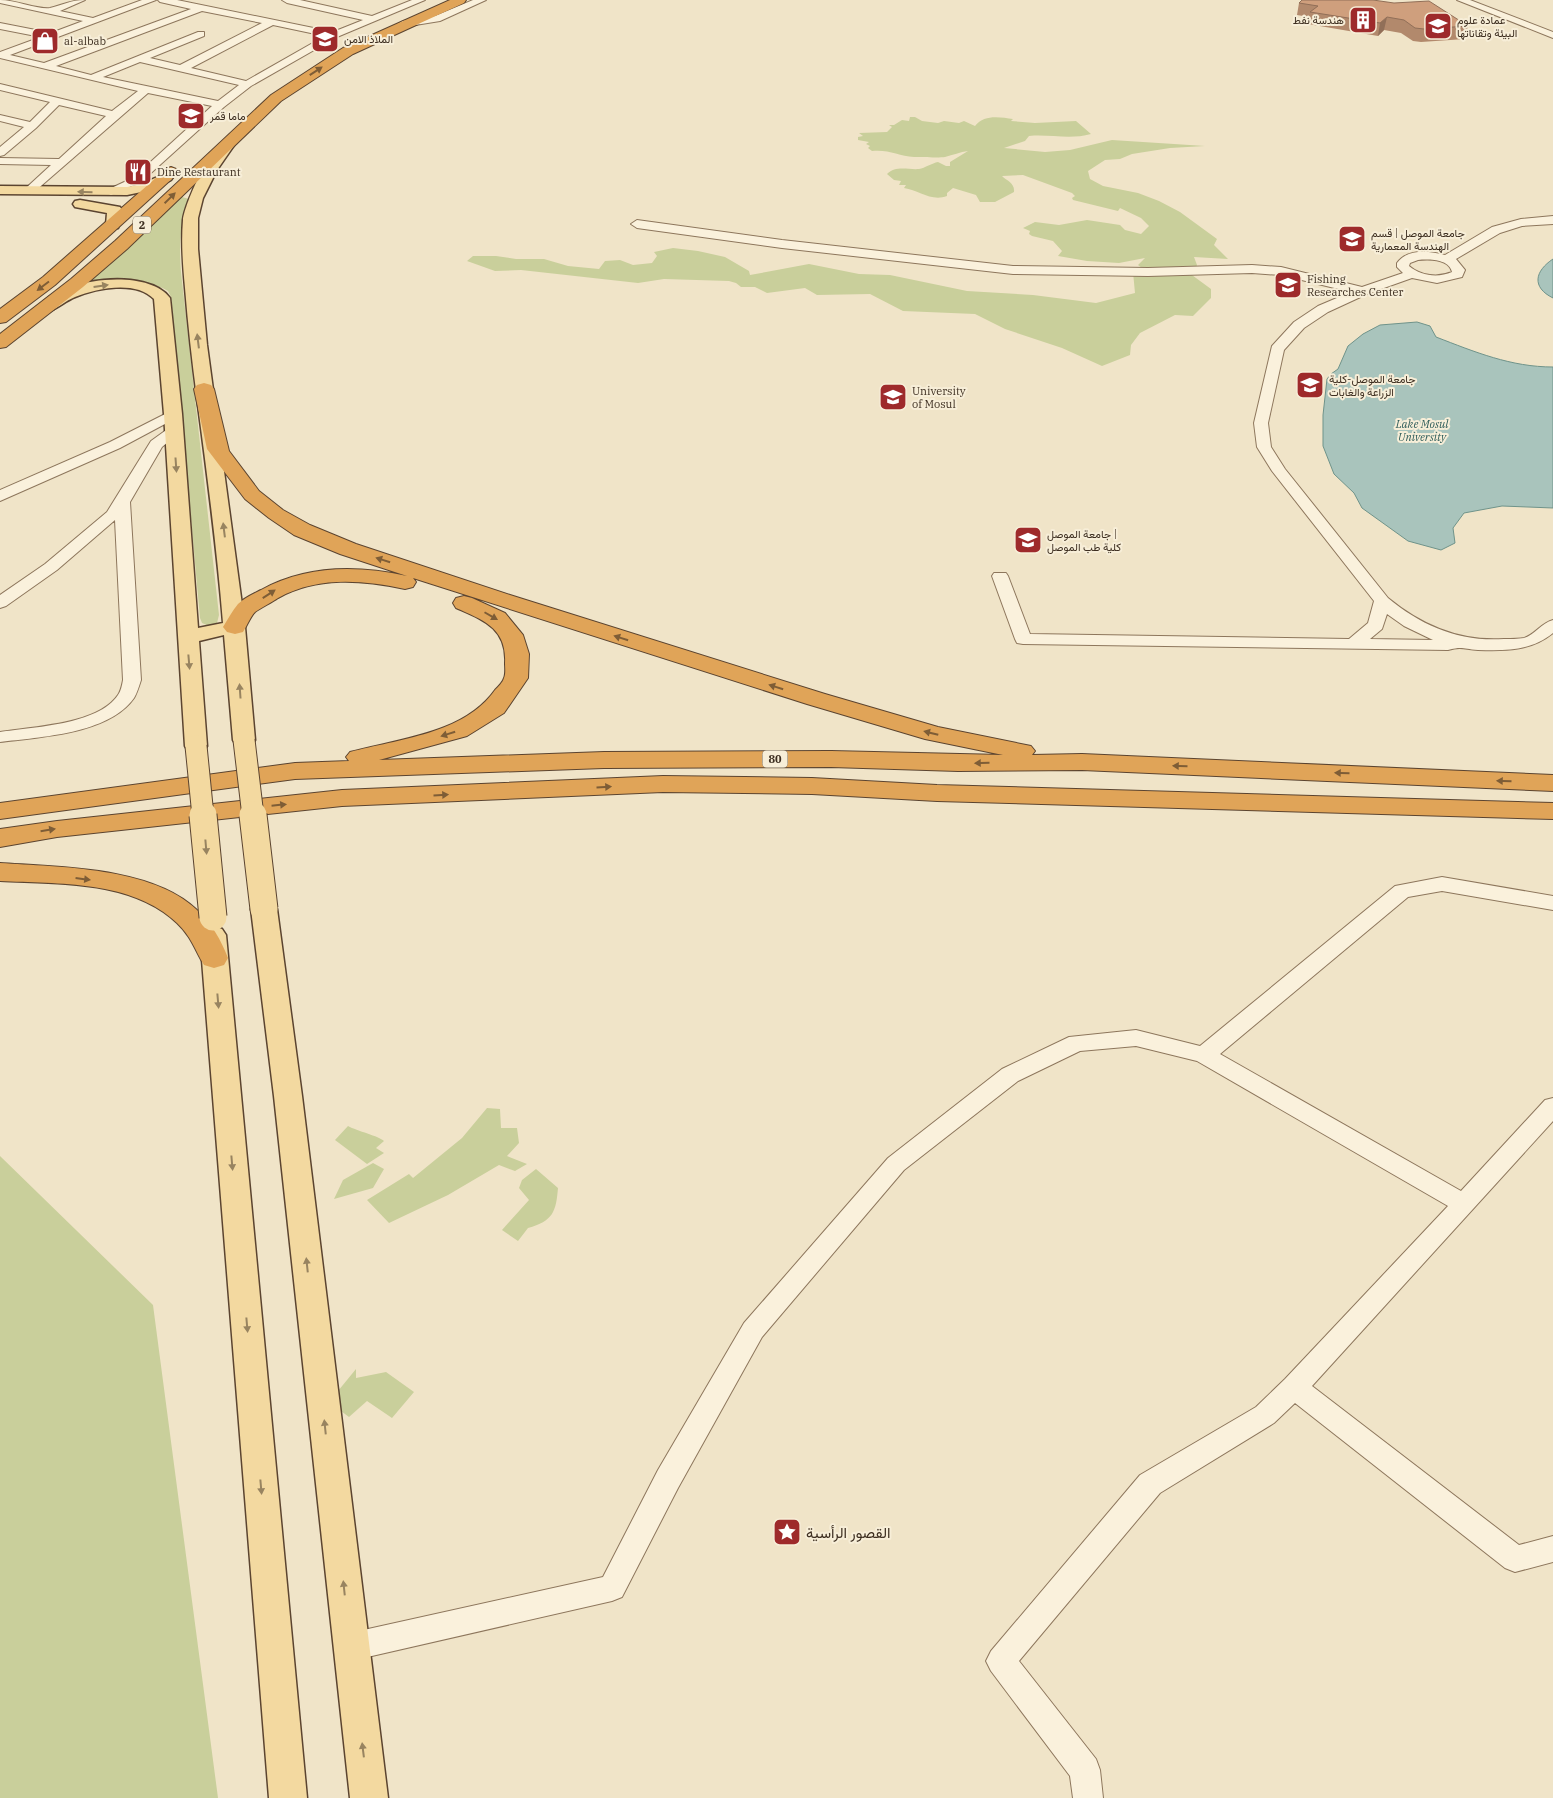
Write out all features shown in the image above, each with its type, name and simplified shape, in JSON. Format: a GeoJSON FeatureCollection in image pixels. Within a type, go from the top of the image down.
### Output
{"type":"FeatureCollection","features":[{"type":"Feature","properties":{"kind":"highway","name":"2"},"geometry":{"type":"LineString","coordinates":[[0,343],[121,245],[228,144],[263,97],[294,66],[358,34],[436,0]]}},
{"type":"Feature","properties":{"kind":"highway","name":"2"},"geometry":{"type":"LineString","coordinates":[[263,97],[348,51],[403,24],[460,0]]}},
{"type":"Feature","properties":{"kind":"highway"},"geometry":{"type":"LineString","coordinates":[[338,33],[358,34]]}},
{"type":"Feature","properties":{"kind":"highway"},"geometry":{"type":"LineString","coordinates":[[213,132],[227,109]]}},
{"type":"Feature","properties":{"kind":"highway","name":"2"},"geometry":{"type":"LineString","coordinates":[[0,318],[49,281],[185,160],[162,159]]}},
{"type":"Feature","properties":{"kind":"highway"},"geometry":{"type":"LineString","coordinates":[[204,389],[221,455],[252,495],[276,514],[302,530],[348,549],[502,600],[825,702],[934,734],[1082,762]]}},
{"type":"Feature","properties":{"kind":"highway"},"geometry":{"type":"LineString","coordinates":[[235,627],[246,609],[277,589],[311,578],[342,574],[380,576],[422,587],[464,602],[497,618],[511,634],[517,654],[516,678],[495,708],[458,730],[404,747],[295,771]]}},
{"type":"Feature","properties":{"kind":"highway","name":"80"},"geometry":{"type":"LineString","coordinates":[[0,811],[295,771],[604,760],[831,759],[958,763],[1082,762],[1553,783]]}},
{"type":"Feature","properties":{"kind":"highway","name":"80"},"geometry":{"type":"LineString","coordinates":[[0,838],[57,829],[342,798],[663,784],[812,786],[947,793],[1553,811]]}},
{"type":"Feature","properties":{"kind":"highway"},"geometry":{"type":"LineString","coordinates":[[0,872],[88,879],[121,884],[146,892],[188,918],[205,937],[214,958]]}},
{"type":"Feature","properties":{"kind":"main road"},"geometry":{"type":"LineString","coordinates":[[228,144],[202,184],[195,201],[192,217],[190,250],[197,337],[217,477],[235,627],[244,740],[288,1096],[350,1647],[369,1798]]}},
{"type":"Feature","properties":{"kind":"main road"},"geometry":{"type":"LineString","coordinates":[[0,190],[111,192],[146,187],[166,178]]}},
{"type":"Feature","properties":{"kind":"main road"},"geometry":{"type":"LineString","coordinates":[[0,200],[50,201],[99,206],[115,210],[112,225]]}},
{"type":"Feature","properties":{"kind":"main road"},"geometry":{"type":"LineString","coordinates":[[41,311],[69,294],[98,286],[139,285],[158,292],[162,298],[173,423],[196,746],[288,1798]]}},
{"type":"Feature","properties":{"kind":"main road"},"geometry":{"type":"LineString","coordinates":[[187,637],[235,627]]}},
{"type":"Feature","properties":{"kind":"street"},"geometry":{"type":"LineString","coordinates":[[0,0],[94,21]]}},
{"type":"Feature","properties":{"kind":"street"},"geometry":{"type":"LineString","coordinates":[[50,11],[80,0]]}},
{"type":"Feature","properties":{"kind":"street"},"geometry":{"type":"LineString","coordinates":[[0,55],[151,0]]}},
{"type":"Feature","properties":{"kind":"street"},"geometry":{"type":"LineString","coordinates":[[163,0],[270,23],[338,33]]}},
{"type":"Feature","properties":{"kind":"street"},"geometry":{"type":"LineString","coordinates":[[287,0],[373,19]]}},
{"type":"Feature","properties":{"kind":"street"},"geometry":{"type":"LineString","coordinates":[[403,24],[437,19],[481,0]]}},
{"type":"Feature","properties":{"kind":"street"},"geometry":{"type":"LineString","coordinates":[[1462,0],[1553,35]]}},
{"type":"Feature","properties":{"kind":"street"},"geometry":{"type":"LineString","coordinates":[[1478,0],[1553,29]]}},
{"type":"Feature","properties":{"kind":"street"},"geometry":{"type":"LineString","coordinates":[[111,192],[137,180],[227,109],[247,84],[338,33],[414,1]]}},
{"type":"Feature","properties":{"kind":"street"},"geometry":{"type":"LineString","coordinates":[[46,66],[201,8]]}},
{"type":"Feature","properties":{"kind":"street"},"geometry":{"type":"LineString","coordinates":[[181,69],[270,23]]}},
{"type":"Feature","properties":{"kind":"street"},"geometry":{"type":"LineString","coordinates":[[158,25],[234,41]]}},
{"type":"Feature","properties":{"kind":"street"},"geometry":{"type":"LineString","coordinates":[[0,26],[51,36]]}},
{"type":"Feature","properties":{"kind":"street"},"geometry":{"type":"LineString","coordinates":[[92,78],[140,59],[209,36]]}},
{"type":"Feature","properties":{"kind":"street"},"geometry":{"type":"LineString","coordinates":[[0,55],[227,109]]}},
{"type":"Feature","properties":{"kind":"street"},"geometry":{"type":"LineString","coordinates":[[140,59],[247,84]]}},
{"type":"Feature","properties":{"kind":"street"},"geometry":{"type":"LineString","coordinates":[[0,87],[114,115]]}},
{"type":"Feature","properties":{"kind":"street"},"geometry":{"type":"LineString","coordinates":[[30,190],[145,90]]}},
{"type":"Feature","properties":{"kind":"street"},"geometry":{"type":"LineString","coordinates":[[0,153],[32,126],[58,100]]}},
{"type":"Feature","properties":{"kind":"street"},"geometry":{"type":"LineString","coordinates":[[0,118],[32,126]]}},
{"type":"Feature","properties":{"kind":"street"},"geometry":{"type":"LineString","coordinates":[[0,161],[61,162]]}},
{"type":"Feature","properties":{"kind":"street"},"geometry":{"type":"LineString","coordinates":[[1446,260],[1496,230],[1521,223],[1553,220]]}},
{"type":"Feature","properties":{"kind":"street"},"geometry":{"type":"LineString","coordinates":[[637,224],[782,244],[1013,270],[1154,272],[1252,269],[1281,271],[1363,291]]}},
{"type":"Feature","properties":{"kind":"street"},"geometry":{"type":"LineString","coordinates":[[1419,256],[1446,260],[1458,266],[1458,274],[1438,279],[1413,274],[1403,267],[1402,263],[1405,260],[1419,256]]}},
{"type":"Feature","properties":{"kind":"street"},"geometry":{"type":"LineString","coordinates":[[1413,274],[1363,291],[1323,308],[1299,326],[1277,348],[1261,423],[1264,447],[1279,472],[1382,601],[1397,615],[1428,632],[1468,645]]}},
{"type":"Feature","properties":{"kind":"street"},"geometry":{"type":"LineString","coordinates":[[0,496],[115,445],[173,423]]}},
{"type":"Feature","properties":{"kind":"street"},"geometry":{"type":"LineString","coordinates":[[0,602],[45,572],[112,515],[122,502],[156,444],[173,423]]}},
{"type":"Feature","properties":{"kind":"street"},"geometry":{"type":"LineString","coordinates":[[0,737],[85,723],[111,711],[128,696],[132,680],[122,502]]}},
{"type":"Feature","properties":{"kind":"street"},"geometry":{"type":"LineString","coordinates":[[1000,576],[1023,639],[1503,645],[1530,641],[1553,625]]}},
{"type":"Feature","properties":{"kind":"street"},"geometry":{"type":"LineString","coordinates":[[1353,644],[1376,625],[1382,601]]}},
{"type":"Feature","properties":{"kind":"street"},"geometry":{"type":"LineString","coordinates":[[1204,1055],[1402,891],[1442,884],[1553,903]]}},
{"type":"Feature","properties":{"kind":"street"},"geometry":{"type":"LineString","coordinates":[[350,1647],[612,1588],[668,1479],[753,1330],[896,1164],[1010,1075],[1077,1043],[1136,1038],[1204,1055],[1464,1204]]}},
{"type":"Feature","properties":{"kind":"street"},"geometry":{"type":"LineString","coordinates":[[1088,1798],[1085,1770],[1001,1661],[1150,1484],[1265,1415],[1294,1387],[1553,1106]]}},
{"type":"Feature","properties":{"kind":"street"},"geometry":{"type":"LineString","coordinates":[[1294,1387],[1515,1560],[1553,1549]]}},
{"type":"Feature","properties":{"kind":"green space"},"geometry":{"type":"Polygon","coordinates":[[[910,117],[938,123],[944,121],[959,123],[964,121],[975,126],[979,122],[992,117],[1035,123],[1076,121],[1091,134],[1075,137],[1029,136],[1025,141],[1004,148],[1045,152],[1070,150],[1112,140],[1205,146],[1170,148],[1132,154],[1120,159],[1105,160],[1088,171],[1090,179],[1103,186],[1138,193],[1180,212],[1217,239],[1214,245],[1228,259],[1194,257],[1197,265],[1195,270],[1187,266],[1181,267],[1211,289],[1211,298],[1193,316],[1175,315],[1140,333],[1131,345],[1130,355],[1102,366],[1062,348],[1005,329],[975,314],[903,311],[870,294],[817,295],[805,288],[767,293],[755,287],[741,287],[729,281],[664,279],[638,283],[521,270],[495,271],[467,261],[473,256],[496,256],[516,259],[544,259],[568,266],[599,269],[605,261],[620,260],[633,265],[652,263],[657,256],[654,252],[673,248],[725,257],[749,271],[750,275],[809,264],[859,274],[890,275],[967,291],[1033,295],[1096,303],[1135,293],[1133,272],[1146,271],[1138,265],[1145,258],[1119,263],[1087,261],[1058,256],[1062,251],[1053,241],[1032,236],[1029,234],[1030,231],[1023,228],[1035,222],[1059,225],[1087,220],[1120,225],[1125,230],[1141,234],[1149,226],[1141,218],[1120,208],[1118,211],[1073,200],[1072,198],[1075,196],[1072,193],[1023,175],[1002,176],[1012,184],[1014,192],[995,202],[980,202],[976,195],[953,188],[947,193],[947,196],[936,198],[904,188],[906,185],[899,185],[901,181],[894,180],[887,174],[902,168],[919,169],[938,162],[950,166],[950,162],[968,151],[945,157],[914,157],[883,151],[872,151],[868,148],[870,146],[866,144],[869,142],[858,140],[858,137],[863,136],[859,133],[887,132],[892,127],[889,125],[894,125],[902,120],[909,121],[910,117]]]}},
{"type":"Feature","properties":{"kind":"green space"},"geometry":{"type":"Polygon","coordinates":[[[182,197],[189,199],[181,235],[181,272],[219,615],[217,623],[209,626],[202,623],[200,618],[171,297],[168,291],[140,282],[90,285],[89,281],[182,197]]]}},
{"type":"Feature","properties":{"kind":"green space"},"geometry":{"type":"Polygon","coordinates":[[[487,1108],[500,1109],[501,1128],[517,1128],[519,1143],[507,1156],[527,1164],[515,1171],[499,1165],[448,1195],[389,1223],[367,1200],[409,1174],[413,1178],[462,1138],[487,1108]]]}},
{"type":"Feature","properties":{"kind":"green space"},"geometry":{"type":"Polygon","coordinates":[[[348,1126],[384,1141],[376,1148],[384,1153],[367,1164],[335,1140],[348,1126]]]}},
{"type":"Feature","properties":{"kind":"green space"},"geometry":{"type":"Polygon","coordinates":[[[0,1156],[153,1305],[218,1798],[0,1798],[0,1156]]]}},
{"type":"Feature","properties":{"kind":"green space"},"geometry":{"type":"Polygon","coordinates":[[[373,1163],[384,1169],[373,1188],[334,1199],[343,1180],[373,1163]]]}},
{"type":"Feature","properties":{"kind":"green space"},"geometry":{"type":"Polygon","coordinates":[[[536,1169],[558,1188],[556,1203],[548,1219],[528,1228],[518,1241],[502,1230],[529,1200],[519,1188],[522,1180],[536,1169]]]}},
{"type":"Feature","properties":{"kind":"green space"},"geometry":{"type":"Polygon","coordinates":[[[356,1369],[356,1378],[386,1372],[414,1392],[392,1418],[367,1401],[349,1417],[329,1402],[356,1369]]]}},
{"type":"Feature","properties":{"kind":"water"},"geometry":{"type":"Polygon","coordinates":[[[1553,259],[1553,298],[1541,289],[1538,279],[1542,269],[1553,259]]]}},
{"type":"Feature","properties":{"kind":"water","name":"Lake Mosul University"},"geometry":{"type":"Polygon","coordinates":[[[1417,322],[1430,326],[1436,337],[1479,353],[1522,364],[1553,367],[1553,508],[1502,506],[1464,513],[1453,528],[1455,543],[1441,550],[1408,541],[1362,508],[1354,493],[1334,474],[1323,446],[1323,415],[1327,379],[1338,369],[1348,346],[1363,334],[1380,325],[1417,322]]]}},
{"type":"Feature","properties":{"kind":"building"},"geometry":{"type":"Polygon","coordinates":[[[1302,0],[1373,0],[1394,3],[1429,1],[1468,26],[1415,28],[1404,20],[1387,17],[1380,23],[1310,12],[1318,6],[1299,3],[1302,0]]]}},
{"type":"Feature","properties":{"kind":"place","name":"هندسة نفط"},"geometry":{"type":"Point","coordinates":[1363,20]}},
{"type":"Feature","properties":{"kind":"place","name":"عمادة علوم البيئة وتقاناتها"},"geometry":{"type":"Point","coordinates":[1438,26]}},
{"type":"Feature","properties":{"kind":"place","name":"الملاذ الامن"},"geometry":{"type":"Point","coordinates":[325,39]}},
{"type":"Feature","properties":{"kind":"place","name":"al-albab"},"geometry":{"type":"Point","coordinates":[45,41]}},
{"type":"Feature","properties":{"kind":"place","name":"ماما قمر"},"geometry":{"type":"Point","coordinates":[191,116]}},
{"type":"Feature","properties":{"kind":"place","name":"Dine Restaurant"},"geometry":{"type":"Point","coordinates":[138,172]}},
{"type":"Feature","properties":{"kind":"place","name":"جامعة الموصل | قسم الهندسة المعمارية"},"geometry":{"type":"Point","coordinates":[1352,239]}},
{"type":"Feature","properties":{"kind":"place","name":"Fishing Researches Center"},"geometry":{"type":"Point","coordinates":[1288,285]}},
{"type":"Feature","properties":{"kind":"place","name":"جامعة الموصل-كلية الزراعة والغابات"},"geometry":{"type":"Point","coordinates":[1310,385]}},
{"type":"Feature","properties":{"kind":"place","name":"University of Mosul"},"geometry":{"type":"Point","coordinates":[893,397]}},
{"type":"Feature","properties":{"kind":"place","name":"جامعة الموصل | كلية طب الموصل"},"geometry":{"type":"Point","coordinates":[1028,540]}},
{"type":"Feature","properties":{"kind":"place","name":"القصور الرأسية"},"geometry":{"type":"Point","coordinates":[787,1532]}}]}
